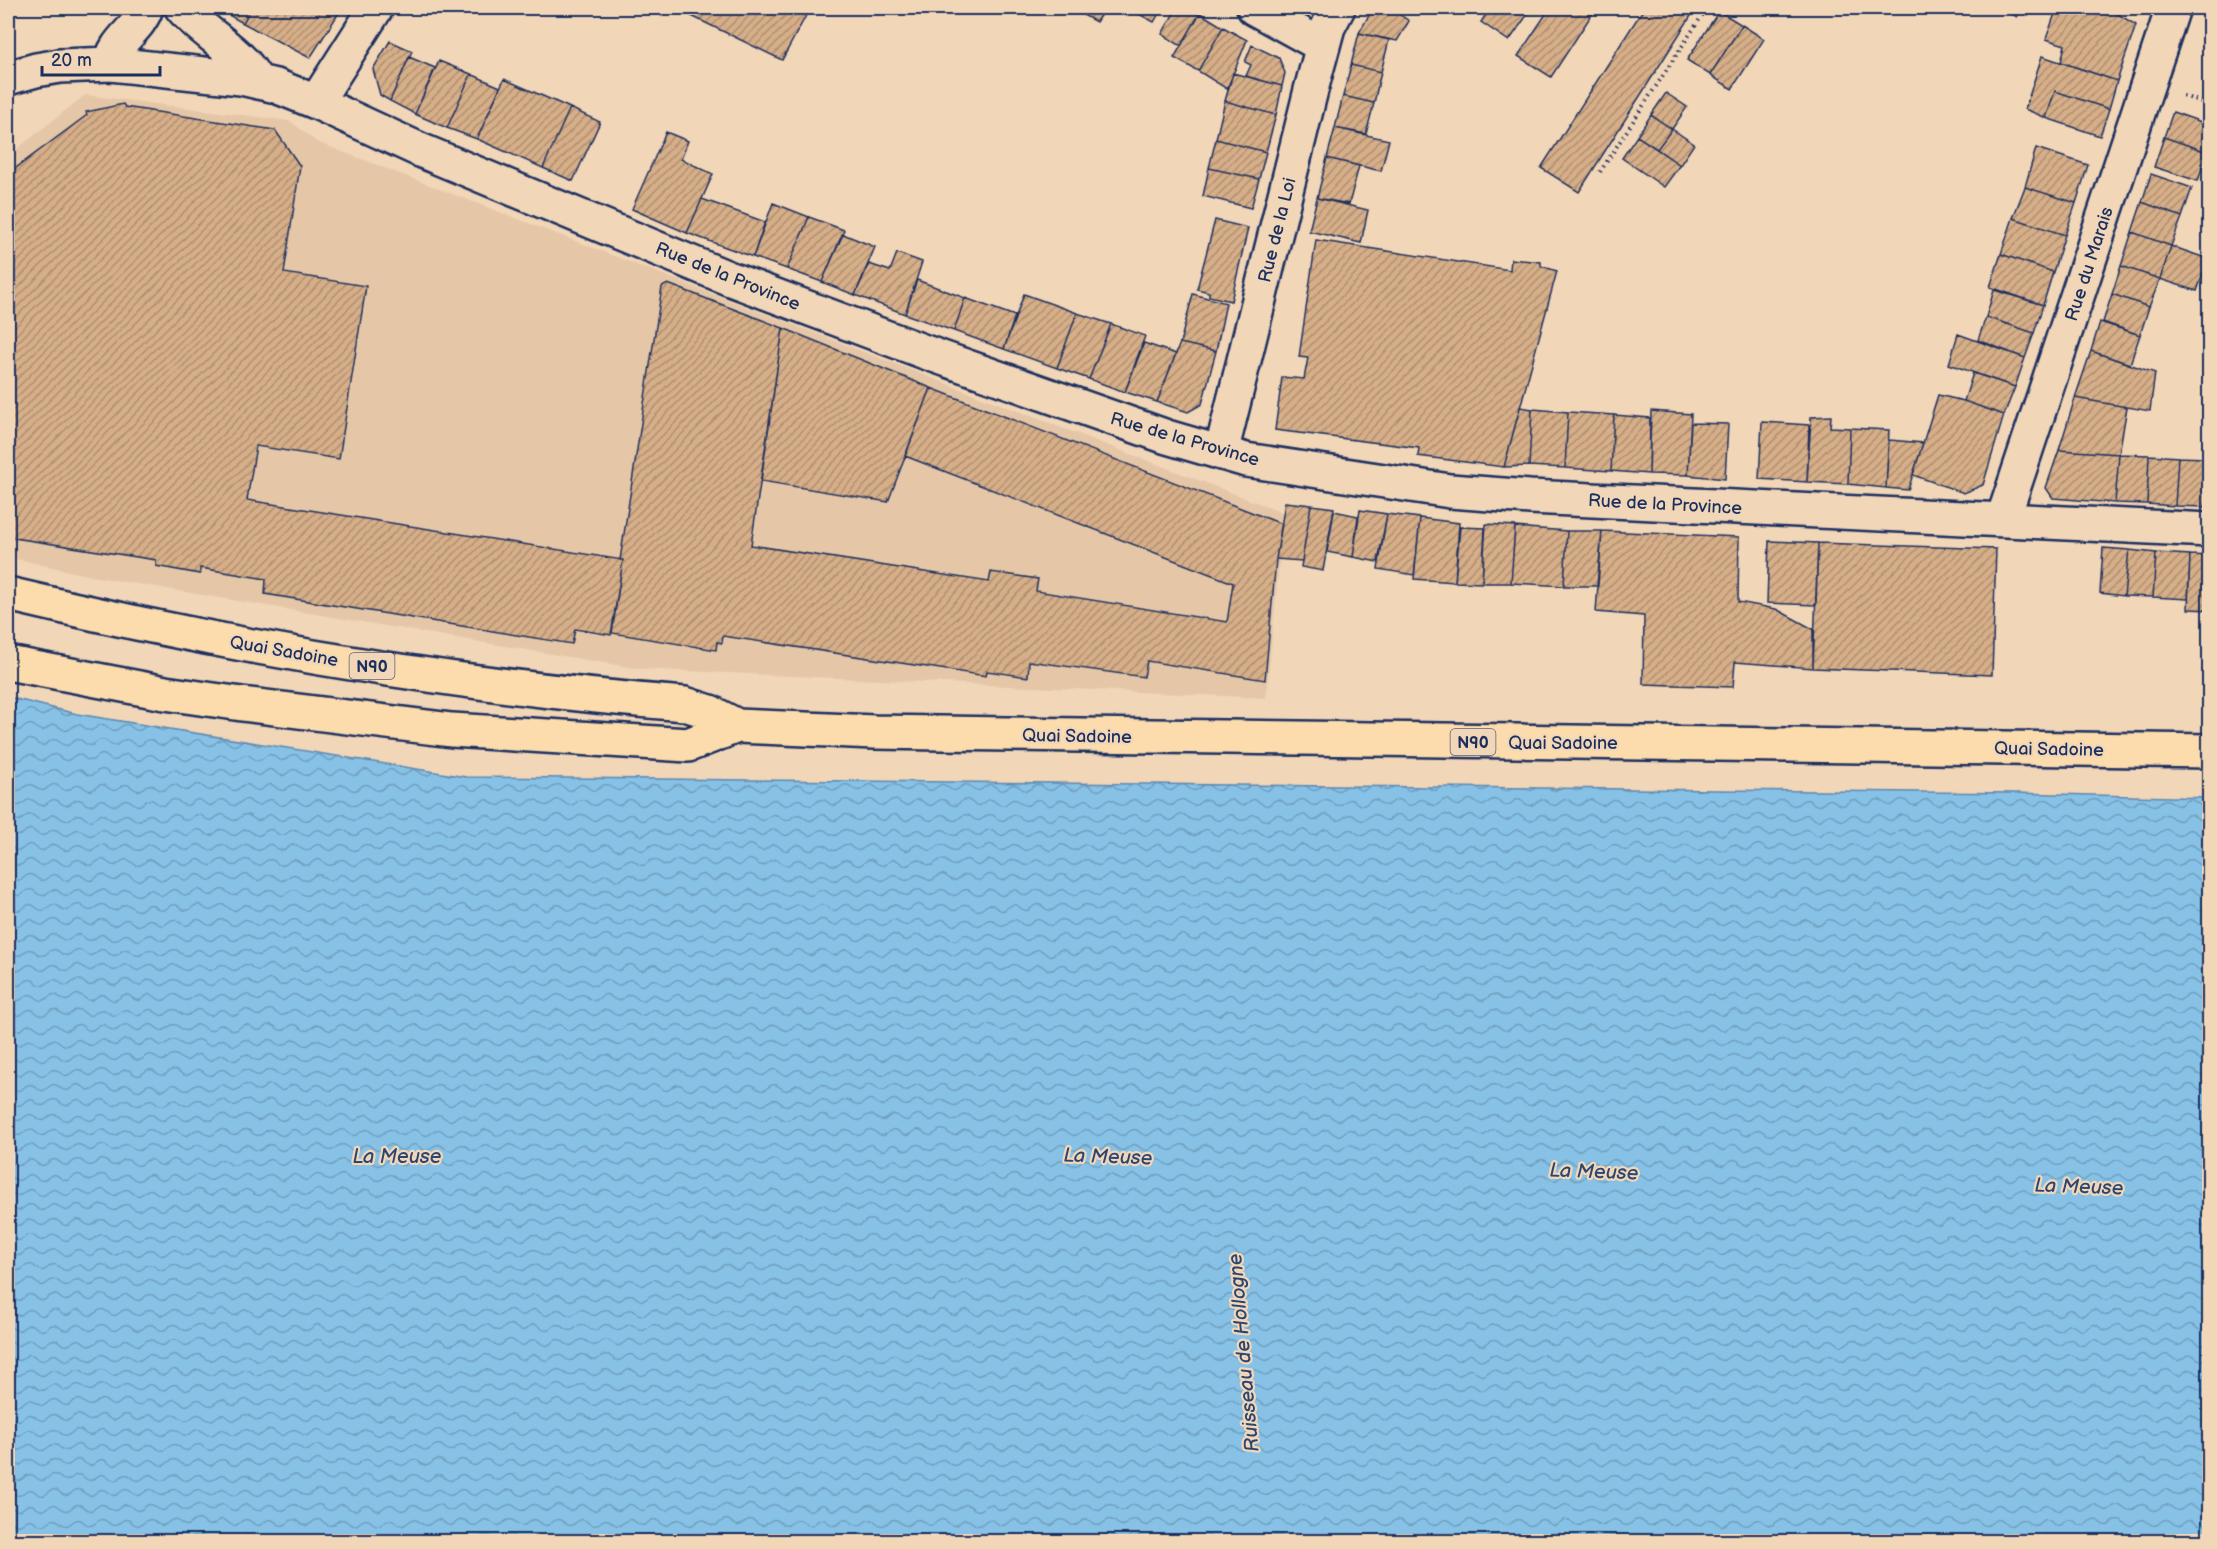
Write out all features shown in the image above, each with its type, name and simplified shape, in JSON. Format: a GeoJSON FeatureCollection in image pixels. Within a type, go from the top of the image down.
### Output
{"type":"FeatureCollection","features":[{"type":"Feature","properties":{"kind":"main road","name":"Quai Sadoine"},"geometry":{"type":"LineString","coordinates":[[8,594],[93,614],[311,657],[518,687],[685,704],[710,712],[737,726]]}},
{"type":"Feature","properties":{"kind":"main road","name":"Quai Sadoine"},"geometry":{"type":"LineString","coordinates":[[8,663],[165,693],[452,730],[688,745],[737,726],[862,732],[1106,737],[2210,751]]}},
{"type":"Feature","properties":{"kind":"street"},"geometry":{"type":"LineString","coordinates":[[111,64],[115,49],[139,23],[146,8]]}},
{"type":"Feature","properties":{"kind":"street"},"geometry":{"type":"LineString","coordinates":[[182,8],[194,22],[244,63],[258,82]]}},
{"type":"Feature","properties":{"kind":"street"},"geometry":{"type":"LineString","coordinates":[[316,102],[376,8]]}},
{"type":"Feature","properties":{"kind":"street"},"geometry":{"type":"LineString","coordinates":[[1254,8],[1323,46]]}},
{"type":"Feature","properties":{"kind":"street","name":"Rue de la Loi"},"geometry":{"type":"LineString","coordinates":[[1221,453],[1323,46],[1328,27],[1338,8]]}},
{"type":"Feature","properties":{"kind":"street","name":"Rue du Marais"},"geometry":{"type":"LineString","coordinates":[[2003,519],[2169,9]]}},
{"type":"Feature","properties":{"kind":"street","name":"Rue de la Province"},"geometry":{"type":"LineString","coordinates":[[8,78],[60,66],[111,64],[195,72],[276,86],[420,150],[728,278],[925,352],[1167,438],[1246,460],[1450,491],[1530,497],[2210,530]]}},
{"type":"Feature","properties":{"kind":"path"},"geometry":{"type":"LineString","coordinates":[[1600,172],[1707,8]]}},
{"type":"Feature","properties":{"kind":"shaded area"},"geometry":{"type":"Polygon","coordinates":[[[85,95],[290,121],[317,142],[1284,513],[1266,698],[640,669],[91,576],[8,557],[8,156],[85,95]]]}},
{"type":"Feature","properties":{"kind":"water","name":"La Meuse"},"geometry":{"type":"Polygon","coordinates":[[[8,697],[77,714],[466,777],[2016,793],[2209,798],[2209,1541],[102,1542],[63,1539],[8,1530],[8,697]]]}},
{"type":"Feature","properties":{"kind":"building"},"geometry":{"type":"Polygon","coordinates":[[[219,8],[251,8],[243,23],[219,8]]]}},
{"type":"Feature","properties":{"kind":"building"},"geometry":{"type":"Polygon","coordinates":[[[251,8],[342,8],[310,58],[243,23],[251,8]]]}},
{"type":"Feature","properties":{"kind":"building"},"geometry":{"type":"Polygon","coordinates":[[[675,8],[810,8],[782,60],[675,8]]]}},
{"type":"Feature","properties":{"kind":"building"},"geometry":{"type":"Polygon","coordinates":[[[1075,8],[1105,8],[1096,22],[1074,10],[1075,8]]]}},
{"type":"Feature","properties":{"kind":"building"},"geometry":{"type":"Polygon","coordinates":[[[1132,8],[1162,8],[1154,22],[1131,10],[1132,8]]]}},
{"type":"Feature","properties":{"kind":"building"},"geometry":{"type":"Polygon","coordinates":[[[1177,8],[1189,8],[1200,13],[1181,46],[1162,34],[1177,8]]]}},
{"type":"Feature","properties":{"kind":"building"},"geometry":{"type":"Polygon","coordinates":[[[1373,8],[1390,8],[1409,21],[1397,41],[1359,33],[1373,8]]]}},
{"type":"Feature","properties":{"kind":"building"},"geometry":{"type":"Polygon","coordinates":[[[1490,8],[1532,8],[1509,41],[1481,22],[1490,8]]]}},
{"type":"Feature","properties":{"kind":"building"},"geometry":{"type":"Polygon","coordinates":[[[1550,8],[1596,8],[1551,77],[1518,56],[1550,8]]]}},
{"type":"Feature","properties":{"kind":"building"},"geometry":{"type":"Polygon","coordinates":[[[1644,8],[1696,8],[1579,192],[1541,168],[1644,8]]]}},
{"type":"Feature","properties":{"kind":"building"},"geometry":{"type":"Polygon","coordinates":[[[2002,8],[2023,8],[2017,17],[2002,8]]]}},
{"type":"Feature","properties":{"kind":"building"},"geometry":{"type":"Polygon","coordinates":[[[2057,8],[2108,8],[2136,25],[2117,81],[2061,62],[2065,45],[2046,39],[2057,8]]]}},
{"type":"Feature","properties":{"kind":"building"},"geometry":{"type":"Polygon","coordinates":[[[1719,11],[1742,25],[1710,75],[1687,60],[1719,11]]]}},
{"type":"Feature","properties":{"kind":"building"},"geometry":{"type":"Polygon","coordinates":[[[1200,13],[1223,27],[1198,71],[1174,58],[1200,13]]]}},
{"type":"Feature","properties":{"kind":"building"},"geometry":{"type":"Polygon","coordinates":[[[1742,25],[1764,39],[1732,89],[1710,75],[1742,25]]]}},
{"type":"Feature","properties":{"kind":"building"},"geometry":{"type":"Polygon","coordinates":[[[1223,27],[1247,40],[1227,89],[1198,71],[1223,27]]]}},
{"type":"Feature","properties":{"kind":"building"},"geometry":{"type":"Polygon","coordinates":[[[1359,33],[1389,40],[1381,72],[1351,65],[1359,33]]]}},
{"type":"Feature","properties":{"kind":"building"},"geometry":{"type":"Polygon","coordinates":[[[390,41],[412,51],[390,101],[380,95],[373,69],[390,41]]]}},
{"type":"Feature","properties":{"kind":"building"},"geometry":{"type":"Polygon","coordinates":[[[1252,45],[1279,58],[1285,73],[1282,86],[1246,76],[1251,65],[1245,62],[1252,45]]]}},
{"type":"Feature","properties":{"kind":"building"},"geometry":{"type":"Polygon","coordinates":[[[2042,56],[2117,81],[2109,109],[2055,91],[2046,118],[2025,109],[2042,56]]]}},
{"type":"Feature","properties":{"kind":"building"},"geometry":{"type":"Polygon","coordinates":[[[409,57],[435,68],[415,114],[390,101],[409,57]]]}},
{"type":"Feature","properties":{"kind":"building"},"geometry":{"type":"Polygon","coordinates":[[[439,61],[471,74],[447,128],[415,114],[439,61]]]}},
{"type":"Feature","properties":{"kind":"building"},"geometry":{"type":"Polygon","coordinates":[[[1351,65],[1381,72],[1374,103],[1343,96],[1351,65]]]}},
{"type":"Feature","properties":{"kind":"building"},"geometry":{"type":"Polygon","coordinates":[[[1233,73],[1282,86],[1276,115],[1225,101],[1233,73]]]}},
{"type":"Feature","properties":{"kind":"building"},"geometry":{"type":"Polygon","coordinates":[[[471,74],[500,87],[477,139],[447,128],[471,74]]]}},
{"type":"Feature","properties":{"kind":"building"},"geometry":{"type":"Polygon","coordinates":[[[504,79],[570,108],[543,168],[477,139],[504,79]]]}},
{"type":"Feature","properties":{"kind":"building"},"geometry":{"type":"Polygon","coordinates":[[[2055,91],[2109,109],[2100,136],[2046,118],[2055,91]]]}},
{"type":"Feature","properties":{"kind":"building"},"geometry":{"type":"Polygon","coordinates":[[[1666,93],[1687,107],[1672,129],[1651,115],[1666,93]]]}},
{"type":"Feature","properties":{"kind":"building"},"geometry":{"type":"Polygon","coordinates":[[[1343,96],[1374,103],[1366,134],[1335,128],[1343,96]]]}},
{"type":"Feature","properties":{"kind":"building"},"geometry":{"type":"Polygon","coordinates":[[[1225,101],[1276,115],[1266,152],[1216,139],[1225,101]]]}},
{"type":"Feature","properties":{"kind":"building"},"geometry":{"type":"Polygon","coordinates":[[[123,104],[125,107],[275,130],[300,166],[284,273],[366,286],[339,459],[256,446],[247,500],[623,560],[611,635],[575,629],[572,644],[265,594],[266,579],[200,568],[200,574],[156,566],[156,560],[8,537],[8,174],[87,115],[86,112],[123,104]]]}},
{"type":"Feature","properties":{"kind":"building"},"geometry":{"type":"Polygon","coordinates":[[[570,108],[600,122],[573,181],[543,168],[570,108]]]}},
{"type":"Feature","properties":{"kind":"building"},"geometry":{"type":"Polygon","coordinates":[[[2173,112],[2210,125],[2210,153],[2164,137],[2173,112]]]}},
{"type":"Feature","properties":{"kind":"building"},"geometry":{"type":"Polygon","coordinates":[[[1651,115],[1672,129],[1657,149],[1637,136],[1651,115]]]}},
{"type":"Feature","properties":{"kind":"building"},"geometry":{"type":"Polygon","coordinates":[[[1335,128],[1389,140],[1381,171],[1327,158],[1335,128]]]}},
{"type":"Feature","properties":{"kind":"building"},"geometry":{"type":"Polygon","coordinates":[[[1672,129],[1694,144],[1680,165],[1657,149],[1672,129]]]}},
{"type":"Feature","properties":{"kind":"building"},"geometry":{"type":"Polygon","coordinates":[[[666,132],[688,141],[681,159],[713,174],[687,233],[632,209],[666,132]]]}},
{"type":"Feature","properties":{"kind":"building"},"geometry":{"type":"Polygon","coordinates":[[[1637,136],[1680,165],[1664,187],[1622,158],[1637,136]]]}},
{"type":"Feature","properties":{"kind":"building"},"geometry":{"type":"Polygon","coordinates":[[[2164,137],[2207,152],[2198,181],[2154,167],[2164,137]]]}},
{"type":"Feature","properties":{"kind":"building"},"geometry":{"type":"Polygon","coordinates":[[[1216,139],[1266,152],[1259,179],[1209,168],[1216,139]]]}},
{"type":"Feature","properties":{"kind":"building"},"geometry":{"type":"Polygon","coordinates":[[[2036,148],[2088,165],[2076,203],[2025,187],[2036,148]]]}},
{"type":"Feature","properties":{"kind":"building"},"geometry":{"type":"Polygon","coordinates":[[[1327,158],[1359,166],[1349,204],[1317,198],[1327,158]]]}},
{"type":"Feature","properties":{"kind":"building"},"geometry":{"type":"Polygon","coordinates":[[[1209,168],[1259,179],[1251,208],[1203,196],[1209,168]]]}},
{"type":"Feature","properties":{"kind":"building"},"geometry":{"type":"Polygon","coordinates":[[[2151,174],[2192,188],[2182,217],[2142,202],[2151,174]]]}},
{"type":"Feature","properties":{"kind":"building"},"geometry":{"type":"Polygon","coordinates":[[[2025,187],[2076,203],[2065,235],[2013,218],[2025,187]]]}},
{"type":"Feature","properties":{"kind":"building"},"geometry":{"type":"Polygon","coordinates":[[[1317,198],[1368,210],[1361,243],[1309,231],[1317,198]]]}},
{"type":"Feature","properties":{"kind":"building"},"geometry":{"type":"Polygon","coordinates":[[[702,199],[765,222],[753,257],[687,233],[702,199]]]}},
{"type":"Feature","properties":{"kind":"building"},"geometry":{"type":"Polygon","coordinates":[[[2142,202],[2182,217],[2171,246],[2132,232],[2142,202]]]}},
{"type":"Feature","properties":{"kind":"building"},"geometry":{"type":"Polygon","coordinates":[[[773,203],[809,217],[787,269],[753,257],[773,203]]]}},
{"type":"Feature","properties":{"kind":"building"},"geometry":{"type":"Polygon","coordinates":[[[809,217],[844,230],[822,282],[787,269],[809,217]]]}},
{"type":"Feature","properties":{"kind":"building"},"geometry":{"type":"Polygon","coordinates":[[[2013,218],[2065,235],[2053,272],[2001,254],[2013,218]]]}},
{"type":"Feature","properties":{"kind":"building"},"geometry":{"type":"Polygon","coordinates":[[[1215,220],[1248,228],[1231,301],[1209,296],[1209,292],[1197,289],[1215,220]]]}},
{"type":"Feature","properties":{"kind":"building"},"geometry":{"type":"Polygon","coordinates":[[[2132,232],[2171,246],[2160,279],[2121,266],[2132,232]]]}},
{"type":"Feature","properties":{"kind":"building"},"geometry":{"type":"Polygon","coordinates":[[[843,234],[875,247],[855,295],[822,282],[843,234]]]}},
{"type":"Feature","properties":{"kind":"building"},"geometry":{"type":"Polygon","coordinates":[[[1316,240],[1510,270],[1511,259],[1541,262],[1541,266],[1557,271],[1504,467],[1418,456],[1419,448],[1275,430],[1282,377],[1304,379],[1308,358],[1299,357],[1316,240]]]}},
{"type":"Feature","properties":{"kind":"building"},"geometry":{"type":"Polygon","coordinates":[[[2171,246],[2208,259],[2197,291],[2160,279],[2171,246]]]}},
{"type":"Feature","properties":{"kind":"building"},"geometry":{"type":"Polygon","coordinates":[[[897,253],[922,262],[905,314],[855,295],[869,264],[890,271],[897,253]]]}},
{"type":"Feature","properties":{"kind":"building"},"geometry":{"type":"Polygon","coordinates":[[[2001,254],[2053,272],[2043,305],[1990,287],[2001,254]]]}},
{"type":"Feature","properties":{"kind":"building"},"geometry":{"type":"Polygon","coordinates":[[[2121,266],[2160,279],[2149,307],[2112,294],[2121,266]]]}},
{"type":"Feature","properties":{"kind":"building"},"geometry":{"type":"Polygon","coordinates":[[[917,280],[965,298],[954,331],[905,314],[917,280]]]}},
{"type":"Feature","properties":{"kind":"building"},"geometry":{"type":"Polygon","coordinates":[[[668,284],[783,328],[751,545],[989,582],[991,572],[1038,579],[1036,591],[1227,622],[1233,583],[905,456],[931,388],[1282,524],[1276,559],[1265,680],[1147,661],[1144,677],[1029,661],[1028,677],[987,671],[986,676],[723,636],[722,643],[717,642],[716,650],[612,633],[623,560],[620,560],[662,287],[668,284]]]}},
{"type":"Feature","properties":{"kind":"building"},"geometry":{"type":"Polygon","coordinates":[[[1994,290],[2043,305],[2034,333],[1986,317],[1994,290]]]}},
{"type":"Feature","properties":{"kind":"building"},"geometry":{"type":"Polygon","coordinates":[[[1024,294],[1077,313],[1057,368],[1004,349],[1024,294]]]}},
{"type":"Feature","properties":{"kind":"building"},"geometry":{"type":"Polygon","coordinates":[[[1193,294],[1226,303],[1216,351],[1180,343],[1193,294]]]}},
{"type":"Feature","properties":{"kind":"building"},"geometry":{"type":"Polygon","coordinates":[[[2112,294],[2149,307],[2140,335],[2103,322],[2112,294]]]}},
{"type":"Feature","properties":{"kind":"building"},"geometry":{"type":"Polygon","coordinates":[[[965,298],[1015,316],[1004,349],[954,331],[965,298]]]}},
{"type":"Feature","properties":{"kind":"building"},"geometry":{"type":"Polygon","coordinates":[[[1077,313],[1111,324],[1089,379],[1057,368],[1077,313]]]}},
{"type":"Feature","properties":{"kind":"building"},"geometry":{"type":"Polygon","coordinates":[[[1986,317],[2034,333],[2025,358],[1978,340],[1986,317]]]}},
{"type":"Feature","properties":{"kind":"building"},"geometry":{"type":"Polygon","coordinates":[[[2100,322],[2140,335],[2130,364],[2091,351],[2100,322]]]}},
{"type":"Feature","properties":{"kind":"building"},"geometry":{"type":"Polygon","coordinates":[[[1111,324],[1145,336],[1125,392],[1089,379],[1111,324]]]}},
{"type":"Feature","properties":{"kind":"building"},"geometry":{"type":"Polygon","coordinates":[[[783,328],[931,388],[888,502],[761,481],[783,328]]]}},
{"type":"Feature","properties":{"kind":"building"},"geometry":{"type":"Polygon","coordinates":[[[1958,334],[2025,358],[2015,387],[1949,364],[1958,334]]]}},
{"type":"Feature","properties":{"kind":"building"},"geometry":{"type":"Polygon","coordinates":[[[1144,343],[1176,354],[1157,402],[1125,392],[1144,343]]]}},
{"type":"Feature","properties":{"kind":"building"},"geometry":{"type":"Polygon","coordinates":[[[1180,343],[1216,351],[1202,404],[1188,412],[1157,402],[1180,343]]]}},
{"type":"Feature","properties":{"kind":"building"},"geometry":{"type":"Polygon","coordinates":[[[2091,351],[2155,373],[2150,411],[2075,398],[2091,351]]]}},
{"type":"Feature","properties":{"kind":"building"},"geometry":{"type":"Polygon","coordinates":[[[1973,373],[2015,387],[2004,415],[1964,401],[1973,373]]]}},
{"type":"Feature","properties":{"kind":"building"},"geometry":{"type":"Polygon","coordinates":[[[1938,395],[2004,415],[1983,485],[1964,493],[1913,475],[1938,395]]]}},
{"type":"Feature","properties":{"kind":"building"},"geometry":{"type":"Polygon","coordinates":[[[2075,398],[2127,407],[2119,454],[2059,450],[2075,398]]]}},
{"type":"Feature","properties":{"kind":"building"},"geometry":{"type":"Polygon","coordinates":[[[1520,407],[1532,409],[1529,466],[1504,467],[1520,407]]]}},
{"type":"Feature","properties":{"kind":"building"},"geometry":{"type":"Polygon","coordinates":[[[1532,409],[1568,412],[1565,468],[1529,466],[1532,409]]]}},
{"type":"Feature","properties":{"kind":"building"},"geometry":{"type":"Polygon","coordinates":[[[1651,411],[1691,414],[1688,475],[1649,474],[1651,411]]]}},
{"type":"Feature","properties":{"kind":"building"},"geometry":{"type":"Polygon","coordinates":[[[1568,412],[1614,415],[1611,471],[1565,468],[1568,412]]]}},
{"type":"Feature","properties":{"kind":"building"},"geometry":{"type":"Polygon","coordinates":[[[1614,415],[1650,418],[1649,474],[1611,471],[1614,415]]]}},
{"type":"Feature","properties":{"kind":"building"},"geometry":{"type":"Polygon","coordinates":[[[1831,416],[1830,427],[1850,428],[1848,484],[1807,482],[1811,417],[1831,416]]]}},
{"type":"Feature","properties":{"kind":"building"},"geometry":{"type":"Polygon","coordinates":[[[1762,422],[1809,425],[1807,482],[1759,479],[1762,422]]]}},
{"type":"Feature","properties":{"kind":"building"},"geometry":{"type":"Polygon","coordinates":[[[1691,423],[1728,424],[1725,479],[1688,475],[1691,423]]]}},
{"type":"Feature","properties":{"kind":"building"},"geometry":{"type":"Polygon","coordinates":[[[1850,428],[1889,430],[1886,488],[1848,484],[1850,428]]]}},
{"type":"Feature","properties":{"kind":"building"},"geometry":{"type":"Polygon","coordinates":[[[1889,440],[1923,443],[1908,490],[1886,488],[1889,440]]]}},
{"type":"Feature","properties":{"kind":"building"},"geometry":{"type":"Polygon","coordinates":[[[2059,450],[2119,454],[2115,503],[2053,498],[2046,488],[2059,450]]]}},
{"type":"Feature","properties":{"kind":"building"},"geometry":{"type":"Polygon","coordinates":[[[2119,454],[2149,455],[2147,504],[2115,503],[2119,454]]]}},
{"type":"Feature","properties":{"kind":"building"},"geometry":{"type":"Polygon","coordinates":[[[2149,455],[2178,457],[2175,506],[2147,504],[2149,455]]]}},
{"type":"Feature","properties":{"kind":"building"},"geometry":{"type":"Polygon","coordinates":[[[2178,457],[2206,458],[2206,507],[2175,506],[2178,457]]]}},
{"type":"Feature","properties":{"kind":"building"},"geometry":{"type":"Polygon","coordinates":[[[2206,458],[2210,458],[2210,507],[2206,507],[2206,458]]]}},
{"type":"Feature","properties":{"kind":"building"},"geometry":{"type":"Polygon","coordinates":[[[1285,502],[1311,505],[1302,561],[1276,559],[1285,502]]]}},
{"type":"Feature","properties":{"kind":"building"},"geometry":{"type":"Polygon","coordinates":[[[1311,505],[1334,508],[1323,571],[1301,567],[1311,505]]]}},
{"type":"Feature","properties":{"kind":"building"},"geometry":{"type":"Polygon","coordinates":[[[1360,510],[1387,514],[1378,562],[1353,557],[1360,510]]]}},
{"type":"Feature","properties":{"kind":"building"},"geometry":{"type":"Polygon","coordinates":[[[1334,511],[1358,516],[1353,557],[1327,552],[1334,511]]]}},
{"type":"Feature","properties":{"kind":"building"},"geometry":{"type":"Polygon","coordinates":[[[1387,514],[1420,518],[1414,575],[1378,569],[1387,514]]]}},
{"type":"Feature","properties":{"kind":"building"},"geometry":{"type":"Polygon","coordinates":[[[1420,518],[1459,523],[1455,582],[1414,579],[1420,518]]]}},
{"type":"Feature","properties":{"kind":"building"},"geometry":{"type":"Polygon","coordinates":[[[1486,524],[1515,526],[1511,583],[1482,583],[1486,524]]]}},
{"type":"Feature","properties":{"kind":"building"},"geometry":{"type":"Polygon","coordinates":[[[1460,527],[1485,528],[1482,583],[1455,582],[1460,527]]]}},
{"type":"Feature","properties":{"kind":"building"},"geometry":{"type":"Polygon","coordinates":[[[1515,527],[1567,531],[1564,586],[1511,583],[1515,527]]]}},
{"type":"Feature","properties":{"kind":"building"},"geometry":{"type":"Polygon","coordinates":[[[1567,531],[1602,531],[1597,586],[1564,586],[1567,531]]]}},
{"type":"Feature","properties":{"kind":"building"},"geometry":{"type":"Polygon","coordinates":[[[1602,531],[1739,537],[1738,602],[1776,609],[1813,629],[1813,668],[1735,662],[1733,687],[1643,684],[1644,616],[1596,612],[1602,531]]]}},
{"type":"Feature","properties":{"kind":"building"},"geometry":{"type":"Polygon","coordinates":[[[1769,541],[1818,543],[1816,605],[1767,603],[1769,541]]]}},
{"type":"Feature","properties":{"kind":"building"},"geometry":{"type":"Polygon","coordinates":[[[1818,543],[1996,549],[1992,675],[1813,668],[1818,543]]]}},
{"type":"Feature","properties":{"kind":"building"},"geometry":{"type":"Polygon","coordinates":[[[2103,548],[2129,550],[2124,596],[2100,593],[2103,548]]]}},
{"type":"Feature","properties":{"kind":"building"},"geometry":{"type":"Polygon","coordinates":[[[2129,550],[2156,553],[2153,597],[2124,596],[2129,550]]]}},
{"type":"Feature","properties":{"kind":"building"},"geometry":{"type":"Polygon","coordinates":[[[2156,553],[2190,555],[2188,599],[2153,597],[2156,553]]]}},
{"type":"Feature","properties":{"kind":"building"},"geometry":{"type":"Polygon","coordinates":[[[2190,555],[2210,556],[2210,610],[2188,609],[2190,555]]]}},
{"type":"Feature","properties":{"kind":"water label","name":"Ruisseau de Hollogne"},"geometry":{"type":"Point","coordinates":[1243,1353]}}]}
